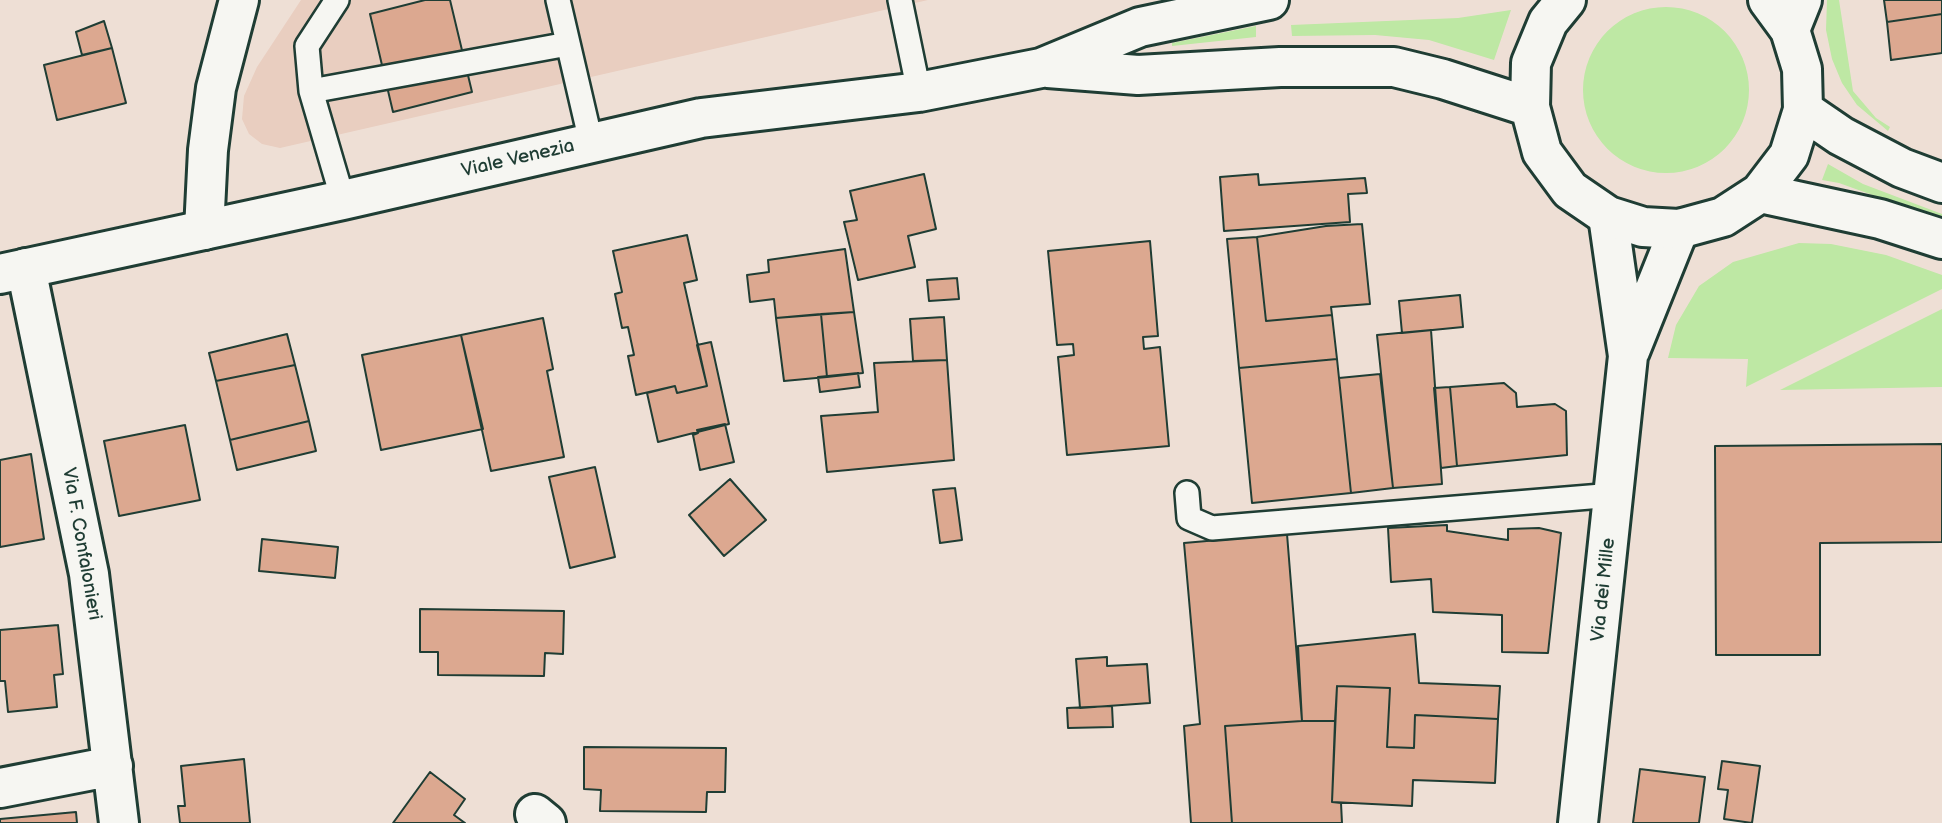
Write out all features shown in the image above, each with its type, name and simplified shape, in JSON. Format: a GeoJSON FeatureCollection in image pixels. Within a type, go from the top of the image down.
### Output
{"type":"FeatureCollection","features":[{"type":"Feature","properties":{"kind":"main road"},"geometry":{"type":"LineString","coordinates":[[204,230],[208,150],[216,88],[239,0]]}},
{"type":"Feature","properties":{"kind":"main road"},"geometry":{"type":"LineString","coordinates":[[1041,68],[1140,27],[1269,0]]}},
{"type":"Feature","properties":{"kind":"main road"},"geometry":{"type":"LineString","coordinates":[[1566,0],[1548,22],[1531,63],[1530,107],[1542,152],[1570,190],[1608,216],[1643,227],[1679,229],[1723,217],[1760,193],[1789,155],[1803,110],[1802,69],[1787,10]]}},
{"type":"Feature","properties":{"kind":"main road"},"geometry":{"type":"LineString","coordinates":[[1041,68],[1138,75],[1280,67],[1394,67],[1443,79],[1530,107]]}},
{"type":"Feature","properties":{"kind":"main road","name":"Viale Venezia"},"geometry":{"type":"LineString","coordinates":[[13,271],[343,200],[701,118],[919,92],[1041,68]]}},
{"type":"Feature","properties":{"kind":"main road"},"geometry":{"type":"LineString","coordinates":[[1803,110],[1841,136],[1902,168],[1942,183]]}},
{"type":"Feature","properties":{"kind":"main road"},"geometry":{"type":"LineString","coordinates":[[1760,193],[1880,219],[1942,239]]}},
{"type":"Feature","properties":{"kind":"main road"},"geometry":{"type":"LineString","coordinates":[[1608,216],[1628,356]]}},
{"type":"Feature","properties":{"kind":"main road"},"geometry":{"type":"LineString","coordinates":[[1628,356],[1679,229]]}},
{"type":"Feature","properties":{"kind":"main road","name":"Via F. Confalonieri"},"geometry":{"type":"LineString","coordinates":[[13,271],[89,574],[119,823]]}},
{"type":"Feature","properties":{"kind":"main road","name":"Via dei Mille"},"geometry":{"type":"LineString","coordinates":[[1578,823],[1628,356]]}},
{"type":"Feature","properties":{"kind":"main road"},"geometry":{"type":"LineString","coordinates":[[0,788],[113,766]]}},
{"type":"Feature","properties":{"kind":"lane"},"geometry":{"type":"LineString","coordinates":[[337,0],[307,46],[311,91],[343,200]]}},
{"type":"Feature","properties":{"kind":"lane"},"geometry":{"type":"LineString","coordinates":[[558,0],[582,92],[591,142]]}},
{"type":"Feature","properties":{"kind":"lane"},"geometry":{"type":"LineString","coordinates":[[900,0],[919,92]]}},
{"type":"Feature","properties":{"kind":"lane"},"geometry":{"type":"LineString","coordinates":[[311,91],[568,44]]}},
{"type":"Feature","properties":{"kind":"lane"},"geometry":{"type":"LineString","coordinates":[[1186,493],[1189,518],[1212,528],[1614,495]]}},
{"type":"Feature","properties":{"kind":"shaded area"},"geometry":{"type":"Polygon","coordinates":[[[301,0],[928,0],[280,148],[262,144],[249,134],[242,119],[244,96],[257,67],[301,0]]]}},
{"type":"Feature","properties":{"kind":"green space"},"geometry":{"type":"Polygon","coordinates":[[[1827,0],[1839,0],[1853,91],[1876,118],[1890,127],[1888,131],[1857,105],[1842,83],[1832,59],[1826,30],[1827,0]]]}},
{"type":"Feature","properties":{"kind":"green space"},"geometry":{"type":"Polygon","coordinates":[[[1666,7],[1698,13],[1725,31],[1743,58],[1749,90],[1743,122],[1725,149],[1698,167],[1666,173],[1634,167],[1607,149],[1589,122],[1583,90],[1589,58],[1607,31],[1634,13],[1666,7]]]}},
{"type":"Feature","properties":{"kind":"green space"},"geometry":{"type":"Polygon","coordinates":[[[1511,10],[1494,60],[1429,40],[1375,35],[1292,36],[1291,25],[1458,18],[1511,10]]]}},
{"type":"Feature","properties":{"kind":"green space"},"geometry":{"type":"Polygon","coordinates":[[[1256,26],[1256,37],[1172,46],[1172,43],[1256,26]]]}},
{"type":"Feature","properties":{"kind":"green space"},"geometry":{"type":"Polygon","coordinates":[[[1828,164],[1863,184],[1942,214],[1942,220],[1839,183],[1822,180],[1828,164]]]}},
{"type":"Feature","properties":{"kind":"green space"},"geometry":{"type":"Polygon","coordinates":[[[1799,243],[1831,244],[1886,255],[1942,275],[1942,289],[1746,387],[1748,359],[1668,358],[1676,325],[1699,286],[1733,262],[1799,243]]]}},
{"type":"Feature","properties":{"kind":"green space"},"geometry":{"type":"Polygon","coordinates":[[[1942,309],[1942,387],[1780,390],[1942,309]]]}},
{"type":"Feature","properties":{"kind":"building"},"geometry":{"type":"Polygon","coordinates":[[[425,0],[450,0],[472,92],[393,112],[370,14],[425,0]]]}},
{"type":"Feature","properties":{"kind":"building"},"geometry":{"type":"Polygon","coordinates":[[[1884,0],[1942,0],[1942,14],[1887,22],[1884,0]]]}},
{"type":"Feature","properties":{"kind":"building"},"geometry":{"type":"Polygon","coordinates":[[[1942,14],[1942,53],[1891,60],[1887,22],[1942,14]]]}},
{"type":"Feature","properties":{"kind":"building"},"geometry":{"type":"Polygon","coordinates":[[[104,21],[112,48],[82,55],[76,32],[104,21]]]}},
{"type":"Feature","properties":{"kind":"building"},"geometry":{"type":"Polygon","coordinates":[[[112,48],[126,103],[57,120],[44,65],[112,48]]]}},
{"type":"Feature","properties":{"kind":"building"},"geometry":{"type":"Polygon","coordinates":[[[924,174],[936,229],[908,236],[915,267],[858,280],[844,222],[857,220],[850,191],[924,174]]]}},
{"type":"Feature","properties":{"kind":"building"},"geometry":{"type":"Polygon","coordinates":[[[1258,174],[1259,185],[1365,178],[1367,193],[1348,194],[1350,222],[1224,231],[1220,177],[1258,174]]]}},
{"type":"Feature","properties":{"kind":"building"},"geometry":{"type":"Polygon","coordinates":[[[1362,224],[1370,304],[1331,307],[1332,315],[1266,321],[1257,237],[1326,226],[1362,224]]]}},
{"type":"Feature","properties":{"kind":"building"},"geometry":{"type":"Polygon","coordinates":[[[687,235],[697,280],[684,283],[707,386],[677,393],[675,386],[636,395],[628,356],[634,355],[628,327],[622,328],[615,294],[622,292],[613,251],[687,235]]]}},
{"type":"Feature","properties":{"kind":"building"},"geometry":{"type":"Polygon","coordinates":[[[1257,237],[1266,321],[1332,315],[1337,359],[1239,368],[1227,239],[1257,237]]]}},
{"type":"Feature","properties":{"kind":"building"},"geometry":{"type":"Polygon","coordinates":[[[1150,241],[1158,336],[1143,337],[1144,349],[1160,347],[1169,446],[1067,455],[1058,357],[1074,355],[1073,344],[1057,345],[1048,251],[1150,241]]]}},
{"type":"Feature","properties":{"kind":"building"},"geometry":{"type":"Polygon","coordinates":[[[845,249],[854,312],[776,318],[774,299],[750,302],[747,275],[769,272],[768,260],[845,249]]]}},
{"type":"Feature","properties":{"kind":"building"},"geometry":{"type":"Polygon","coordinates":[[[957,278],[959,299],[929,301],[927,280],[957,278]]]}},
{"type":"Feature","properties":{"kind":"building"},"geometry":{"type":"Polygon","coordinates":[[[1460,295],[1463,327],[1402,333],[1399,301],[1460,295]]]}},
{"type":"Feature","properties":{"kind":"building"},"geometry":{"type":"Polygon","coordinates":[[[854,312],[863,373],[827,377],[821,314],[854,312]]]}},
{"type":"Feature","properties":{"kind":"building"},"geometry":{"type":"Polygon","coordinates":[[[821,314],[827,377],[784,381],[776,318],[821,314]]]}},
{"type":"Feature","properties":{"kind":"building"},"geometry":{"type":"Polygon","coordinates":[[[944,317],[947,360],[913,361],[910,319],[944,317]]]}},
{"type":"Feature","properties":{"kind":"building"},"geometry":{"type":"Polygon","coordinates":[[[543,318],[553,369],[547,371],[564,457],[491,471],[461,335],[543,318]]]}},
{"type":"Feature","properties":{"kind":"building"},"geometry":{"type":"Polygon","coordinates":[[[1431,330],[1442,484],[1393,488],[1377,335],[1431,330]]]}},
{"type":"Feature","properties":{"kind":"building"},"geometry":{"type":"Polygon","coordinates":[[[287,334],[295,365],[216,381],[209,353],[287,334]]]}},
{"type":"Feature","properties":{"kind":"building"},"geometry":{"type":"Polygon","coordinates":[[[461,335],[483,429],[381,450],[362,355],[461,335]]]}},
{"type":"Feature","properties":{"kind":"building"},"geometry":{"type":"Polygon","coordinates":[[[711,342],[729,424],[658,442],[647,393],[675,386],[677,393],[707,386],[697,345],[711,342]]]}},
{"type":"Feature","properties":{"kind":"building"},"geometry":{"type":"Polygon","coordinates":[[[1337,359],[1351,493],[1252,503],[1239,368],[1337,359]]]}},
{"type":"Feature","properties":{"kind":"building"},"geometry":{"type":"Polygon","coordinates":[[[947,360],[954,460],[827,472],[821,416],[878,412],[874,363],[947,360]]]}},
{"type":"Feature","properties":{"kind":"building"},"geometry":{"type":"Polygon","coordinates":[[[295,365],[309,421],[230,440],[216,381],[295,365]]]}},
{"type":"Feature","properties":{"kind":"building"},"geometry":{"type":"Polygon","coordinates":[[[858,373],[860,387],[820,392],[818,377],[858,373]]]}},
{"type":"Feature","properties":{"kind":"building"},"geometry":{"type":"Polygon","coordinates":[[[1380,374],[1393,488],[1351,493],[1339,378],[1380,374]]]}},
{"type":"Feature","properties":{"kind":"building"},"geometry":{"type":"Polygon","coordinates":[[[1504,383],[1516,393],[1517,407],[1555,404],[1566,411],[1567,455],[1457,466],[1450,387],[1504,383]]]}},
{"type":"Feature","properties":{"kind":"building"},"geometry":{"type":"Polygon","coordinates":[[[1450,387],[1457,466],[1441,468],[1434,388],[1450,387]]]}},
{"type":"Feature","properties":{"kind":"building"},"geometry":{"type":"Polygon","coordinates":[[[309,421],[316,451],[237,470],[230,440],[309,421]]]}},
{"type":"Feature","properties":{"kind":"building"},"geometry":{"type":"Polygon","coordinates":[[[725,424],[734,462],[700,470],[693,435],[698,433],[697,430],[725,424]]]}},
{"type":"Feature","properties":{"kind":"building"},"geometry":{"type":"Polygon","coordinates":[[[185,425],[200,500],[119,516],[104,441],[185,425]]]}},
{"type":"Feature","properties":{"kind":"building"},"geometry":{"type":"Polygon","coordinates":[[[1942,444],[1942,542],[1820,543],[1820,655],[1716,655],[1715,446],[1942,444]]]}},
{"type":"Feature","properties":{"kind":"building"},"geometry":{"type":"Polygon","coordinates":[[[31,454],[44,539],[0,547],[0,460],[31,454]]]}},
{"type":"Feature","properties":{"kind":"building"},"geometry":{"type":"Polygon","coordinates":[[[595,467],[615,557],[570,568],[549,477],[595,467]]]}},
{"type":"Feature","properties":{"kind":"building"},"geometry":{"type":"Polygon","coordinates":[[[730,479],[766,520],[724,556],[689,515],[730,479]]]}},
{"type":"Feature","properties":{"kind":"building"},"geometry":{"type":"Polygon","coordinates":[[[955,488],[962,540],[940,543],[933,490],[955,488]]]}},
{"type":"Feature","properties":{"kind":"building"},"geometry":{"type":"Polygon","coordinates":[[[1447,525],[1447,531],[1508,540],[1508,529],[1539,528],[1561,533],[1548,653],[1502,652],[1502,615],[1433,612],[1431,579],[1391,582],[1388,528],[1447,525]]]}},
{"type":"Feature","properties":{"kind":"building"},"geometry":{"type":"Polygon","coordinates":[[[1287,534],[1302,721],[1225,726],[1232,823],[1191,823],[1184,726],[1200,724],[1184,543],[1287,534]]]}},
{"type":"Feature","properties":{"kind":"building"},"geometry":{"type":"Polygon","coordinates":[[[262,539],[338,547],[335,578],[259,571],[262,539]]]}},
{"type":"Feature","properties":{"kind":"building"},"geometry":{"type":"Polygon","coordinates":[[[420,609],[564,611],[563,654],[545,653],[544,676],[438,675],[438,652],[420,652],[420,609]]]}},
{"type":"Feature","properties":{"kind":"building"},"geometry":{"type":"Polygon","coordinates":[[[58,625],[63,674],[54,675],[57,707],[8,712],[5,681],[0,681],[0,630],[58,625]]]}},
{"type":"Feature","properties":{"kind":"building"},"geometry":{"type":"Polygon","coordinates":[[[1415,634],[1419,683],[1500,686],[1498,719],[1415,715],[1414,748],[1387,747],[1390,688],[1337,686],[1335,721],[1302,721],[1298,646],[1415,634]]]}},
{"type":"Feature","properties":{"kind":"building"},"geometry":{"type":"Polygon","coordinates":[[[1107,657],[1107,666],[1147,664],[1150,703],[1080,708],[1076,659],[1107,657]]]}},
{"type":"Feature","properties":{"kind":"building"},"geometry":{"type":"Polygon","coordinates":[[[1337,686],[1390,688],[1387,747],[1414,748],[1415,715],[1498,719],[1495,783],[1413,780],[1412,806],[1332,802],[1337,686]]]}},
{"type":"Feature","properties":{"kind":"building"},"geometry":{"type":"Polygon","coordinates":[[[1112,706],[1113,727],[1068,728],[1067,708],[1112,706]]]}},
{"type":"Feature","properties":{"kind":"building"},"geometry":{"type":"Polygon","coordinates":[[[1335,721],[1332,802],[1341,803],[1342,823],[1232,823],[1225,726],[1335,721]]]}},
{"type":"Feature","properties":{"kind":"building"},"geometry":{"type":"Polygon","coordinates":[[[584,747],[726,748],[725,792],[707,792],[706,812],[600,811],[601,790],[584,789],[584,747]]]}},
{"type":"Feature","properties":{"kind":"building"},"geometry":{"type":"Polygon","coordinates":[[[244,759],[250,823],[180,823],[178,806],[185,806],[181,766],[244,759]]]}},
{"type":"Feature","properties":{"kind":"building"},"geometry":{"type":"Polygon","coordinates":[[[1722,761],[1760,766],[1752,823],[1724,819],[1728,790],[1718,789],[1722,761]]]}},
{"type":"Feature","properties":{"kind":"building"},"geometry":{"type":"Polygon","coordinates":[[[1640,769],[1705,777],[1699,823],[1633,823],[1640,769]]]}},
{"type":"Feature","properties":{"kind":"building"},"geometry":{"type":"Polygon","coordinates":[[[430,772],[465,799],[454,815],[465,823],[393,823],[430,772]]]}},
{"type":"Feature","properties":{"kind":"building"},"geometry":{"type":"Polygon","coordinates":[[[76,812],[77,823],[0,823],[0,819],[76,812]]]}}]}
